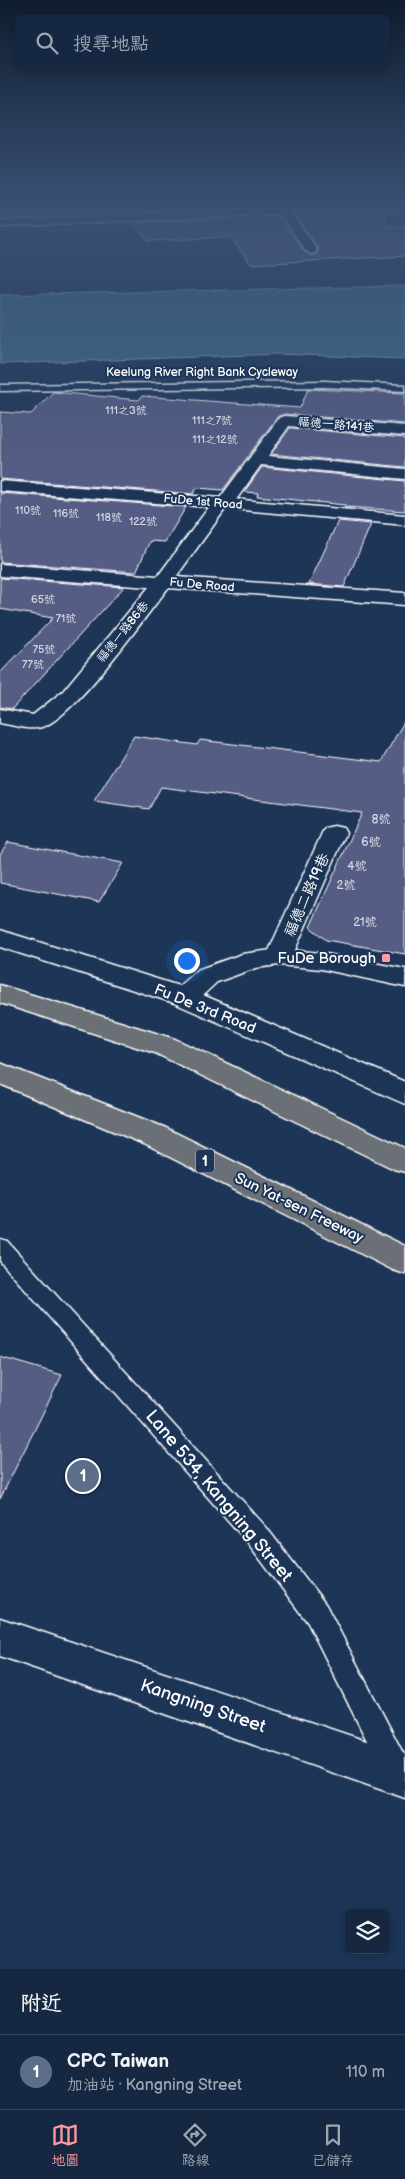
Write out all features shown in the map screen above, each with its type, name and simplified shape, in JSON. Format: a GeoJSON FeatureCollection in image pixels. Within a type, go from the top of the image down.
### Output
{"type":"FeatureCollection","features":[{"type":"Feature","properties":{"kind":"highway"},"geometry":{"type":"LineString","coordinates":[[0,994],[166,1046],[405,1161]]}},
{"type":"Feature","properties":{"kind":"highway","name":"Sun Yat-sen Freeway"},"geometry":{"type":"LineString","coordinates":[[0,1073],[155,1136],[405,1261]]}},
{"type":"Feature","properties":{"kind":"street","name":"福德一路141巷"},"geometry":{"type":"LineString","coordinates":[[223,503],[285,421],[405,431]]}},
{"type":"Feature","properties":{"kind":"street"},"geometry":{"type":"LineString","coordinates":[[256,460],[405,474]]}},
{"type":"Feature","properties":{"kind":"street","name":"FuDe 1st Road"},"geometry":{"type":"LineString","coordinates":[[0,486],[223,503],[405,520]]}},
{"type":"Feature","properties":{"kind":"street","name":"福德一路86巷"},"geometry":{"type":"LineString","coordinates":[[0,716],[38,722],[70,696],[164,581],[223,503]]}},
{"type":"Feature","properties":{"kind":"street","name":"Fu De Road"},"geometry":{"type":"LineString","coordinates":[[0,570],[164,581],[290,593],[405,599]]}},
{"type":"Feature","properties":{"kind":"street","name":"福德二路19巷"},"geometry":{"type":"LineString","coordinates":[[279,957],[334,833]]}},
{"type":"Feature","properties":{"kind":"street","name":"Fu De 3rd Road"},"geometry":{"type":"LineString","coordinates":[[0,938],[184,997],[405,1094]]}},
{"type":"Feature","properties":{"kind":"street"},"geometry":{"type":"LineString","coordinates":[[184,997],[208,976],[252,960],[279,957],[321,960],[405,978]]}},
{"type":"Feature","properties":{"kind":"street","name":"Kangning Street"},"geometry":{"type":"LineString","coordinates":[[0,1637],[402,1774]]}},
{"type":"Feature","properties":{"kind":"lane","name":"Keelung River Right Bank Cycleway"},"geometry":{"type":"LineString","coordinates":[[0,388],[324,384],[405,388]]}},
{"type":"Feature","properties":{"kind":"lane","name":"Lane 534, Kangning Street"},"geometry":{"type":"LineString","coordinates":[[0,1247],[263,1543],[317,1614],[402,1774]]}},
{"type":"Feature","properties":{"kind":"water"},"geometry":{"type":"Polygon","coordinates":[[[0,299],[405,299],[405,359],[278,354],[0,364],[0,299]]]}},
{"type":"Feature","properties":{"kind":"building"},"geometry":{"type":"Polygon","coordinates":[[[308,389],[405,393],[405,424],[285,414],[278,416],[223,490],[197,488],[193,494],[0,479],[0,412],[31,414],[53,392],[139,400],[142,396],[300,408],[308,389]]]}},
{"type":"Feature","properties":{"kind":"building"},"geometry":{"type":"Polygon","coordinates":[[[290,428],[405,438],[405,467],[271,454],[290,428]]]}},
{"type":"Feature","properties":{"kind":"building"},"geometry":{"type":"Polygon","coordinates":[[[262,467],[405,481],[405,511],[344,507],[345,505],[257,496],[258,493],[244,492],[262,467]]]}},
{"type":"Feature","properties":{"kind":"building"},"geometry":{"type":"Polygon","coordinates":[[[0,493],[186,507],[165,542],[150,541],[136,572],[0,562],[0,493]]]}},
{"type":"Feature","properties":{"kind":"building"},"geometry":{"type":"Polygon","coordinates":[[[338,521],[371,524],[344,587],[309,584],[338,521]]]}},
{"type":"Feature","properties":{"kind":"building"},"geometry":{"type":"Polygon","coordinates":[[[0,578],[124,587],[12,709],[0,707],[0,673],[53,618],[0,609],[0,578]]]}},
{"type":"Feature","properties":{"kind":"building"},"geometry":{"type":"Polygon","coordinates":[[[405,720],[405,954],[326,940],[310,927],[362,813],[161,787],[149,809],[94,801],[134,736],[197,745],[200,740],[381,762],[405,720]]]}},
{"type":"Feature","properties":{"kind":"building"},"geometry":{"type":"Polygon","coordinates":[[[8,842],[123,863],[99,902],[0,883],[0,854],[8,842]]]}},
{"type":"Feature","properties":{"kind":"building"},"geometry":{"type":"Polygon","coordinates":[[[0,1357],[62,1375],[0,1499],[0,1357]]]}},
{"type":"Feature","properties":{"kind":"place","name":"FuDe Borough"},"geometry":{"type":"Point","coordinates":[386,958]}},
{"type":"Feature","properties":{"kind":"place","name":"CPC Taiwan"},"geometry":{"type":"Point","coordinates":[83,1476]}}]}
